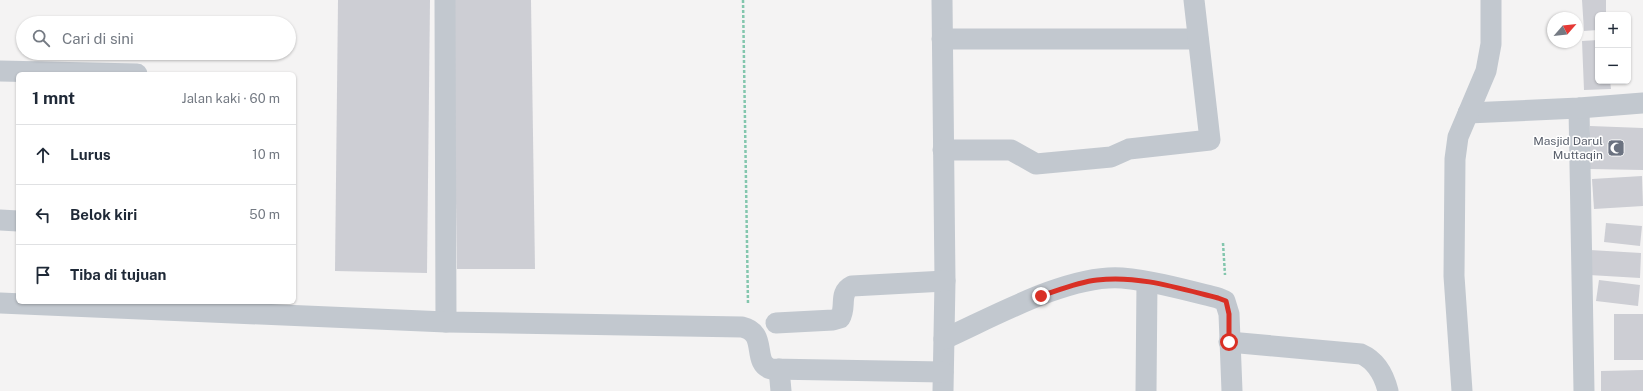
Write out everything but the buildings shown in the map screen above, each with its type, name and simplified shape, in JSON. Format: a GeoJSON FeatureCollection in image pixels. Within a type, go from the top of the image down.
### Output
{"type":"FeatureCollection","features":[{"type":"Feature","properties":{"kind":"street"},"geometry":{"type":"LineString","coordinates":[[445,0],[446,322]]}},
{"type":"Feature","properties":{"kind":"street"},"geometry":{"type":"LineString","coordinates":[[23,304],[446,322],[742,327],[749,328],[757,337],[764,366],[771,369],[943,381],[945,281],[942,0]]}},
{"type":"Feature","properties":{"kind":"street"},"geometry":{"type":"LineString","coordinates":[[943,150],[1011,150],[1036,164],[1111,157],[1129,149],[1210,140],[1194,0]]}},
{"type":"Feature","properties":{"kind":"street"},"geometry":{"type":"LineString","coordinates":[[1462,391],[1454,276],[1455,159],[1458,137],[1486,71],[1491,44],[1491,0]]}},
{"type":"Feature","properties":{"kind":"street"},"geometry":{"type":"LineString","coordinates":[[942,39],[1198,39]]}},
{"type":"Feature","properties":{"kind":"street"},"geometry":{"type":"LineString","coordinates":[[0,72],[16,72]]}},
{"type":"Feature","properties":{"kind":"street"},"geometry":{"type":"LineString","coordinates":[[1468,113],[1579,108],[1643,103]]}},
{"type":"Feature","properties":{"kind":"street"},"geometry":{"type":"LineString","coordinates":[[1579,108],[1584,391]]}},
{"type":"Feature","properties":{"kind":"street"},"geometry":{"type":"LineString","coordinates":[[0,220],[16,221]]}},
{"type":"Feature","properties":{"kind":"street"},"geometry":{"type":"LineString","coordinates":[[944,339],[1041,296],[1068,287],[1095,280],[1121,278],[1147,282],[1226,301],[1229,314],[1232,391]]}},
{"type":"Feature","properties":{"kind":"street"},"geometry":{"type":"LineString","coordinates":[[776,323],[840,318],[843,312],[844,294],[846,290],[852,286],[945,281]]}},
{"type":"Feature","properties":{"kind":"street"},"geometry":{"type":"LineString","coordinates":[[1146,391],[1147,282]]}},
{"type":"Feature","properties":{"kind":"street"},"geometry":{"type":"LineString","coordinates":[[0,303],[16,304]]}},
{"type":"Feature","properties":{"kind":"street"},"geometry":{"type":"LineString","coordinates":[[1229,342],[1361,354],[1370,359],[1378,367],[1388,391]]}},
{"type":"Feature","properties":{"kind":"street"},"geometry":{"type":"LineString","coordinates":[[779,369],[781,391]]}},
{"type":"Feature","properties":{"kind":"path"},"geometry":{"type":"LineString","coordinates":[[743,0],[749,328]]}},
{"type":"Feature","properties":{"kind":"path"},"geometry":{"type":"LineString","coordinates":[[1222,242],[1226,301]]}},
{"type":"Feature","properties":{"kind":"place","name":"Masjid Darul Muttaqin"},"geometry":{"type":"Point","coordinates":[1616,148]}},
{"type":"Feature","properties":{"kind":"route"},"geometry":{"type":"LineString","coordinates":[[1041,296],[1095,280],[1121,278],[1162,284],[1226,301],[1229,314],[1229,342]]}}]}
